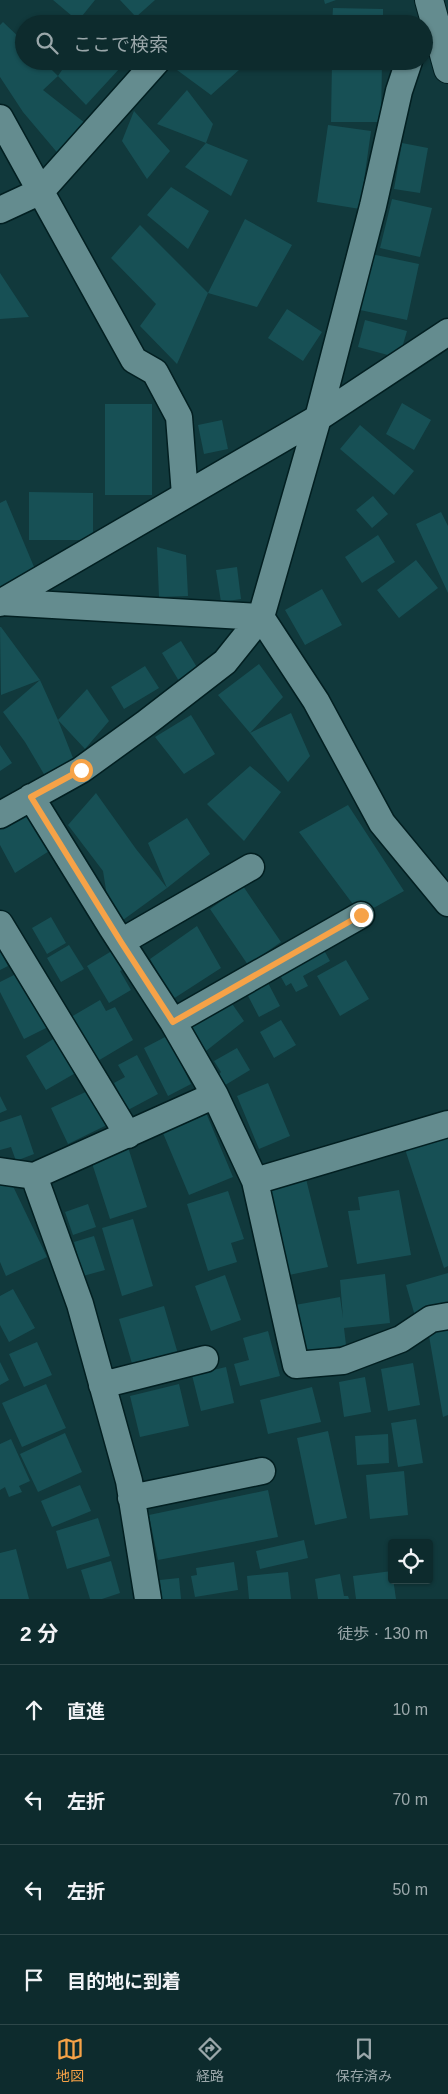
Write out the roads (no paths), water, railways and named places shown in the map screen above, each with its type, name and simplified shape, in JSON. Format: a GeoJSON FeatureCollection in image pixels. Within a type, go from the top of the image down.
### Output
{"type":"FeatureCollection","features":[{"type":"Feature","properties":{"kind":"street"},"geometry":{"type":"LineString","coordinates":[[431,7],[448,69]]}},
{"type":"Feature","properties":{"kind":"street"},"geometry":{"type":"LineString","coordinates":[[0,210],[40,191],[149,70]]}},
{"type":"Feature","properties":{"kind":"street"},"geometry":{"type":"LineString","coordinates":[[0,814],[81,770],[225,662],[261,617],[318,418],[399,91],[406,70]]}},
{"type":"Feature","properties":{"kind":"street"},"geometry":{"type":"LineString","coordinates":[[0,118],[134,360],[155,372],[179,417],[186,495]]}},
{"type":"Feature","properties":{"kind":"street"},"geometry":{"type":"LineString","coordinates":[[0,602],[318,418],[448,332]]}},
{"type":"Feature","properties":{"kind":"street"},"geometry":{"type":"LineString","coordinates":[[0,602],[261,617]]}},
{"type":"Feature","properties":{"kind":"street"},"geometry":{"type":"LineString","coordinates":[[261,617],[316,701],[382,823],[448,903]]}},
{"type":"Feature","properties":{"kind":"street"},"geometry":{"type":"LineString","coordinates":[[31,797],[173,1022],[215,1095],[255,1180],[296,1365],[343,1361],[401,1340],[431,1318],[448,1316]]}},
{"type":"Feature","properties":{"kind":"street"},"geometry":{"type":"LineString","coordinates":[[121,942],[251,866]]}},
{"type":"Feature","properties":{"kind":"street"},"geometry":{"type":"LineString","coordinates":[[173,1022],[361,915]]}},
{"type":"Feature","properties":{"kind":"street"},"geometry":{"type":"LineString","coordinates":[[0,924],[128,1135]]}},
{"type":"Feature","properties":{"kind":"street"},"geometry":{"type":"LineString","coordinates":[[0,1171],[34,1176],[215,1095]]}},
{"type":"Feature","properties":{"kind":"street"},"geometry":{"type":"LineString","coordinates":[[255,1180],[448,1124]]}},
{"type":"Feature","properties":{"kind":"street"},"geometry":{"type":"LineString","coordinates":[[34,1176],[80,1304],[128,1481],[148,1599]]}},
{"type":"Feature","properties":{"kind":"street"},"geometry":{"type":"LineString","coordinates":[[102,1386],[206,1359]]}},
{"type":"Feature","properties":{"kind":"street"},"geometry":{"type":"LineString","coordinates":[[131,1498],[262,1471]]}}]}
